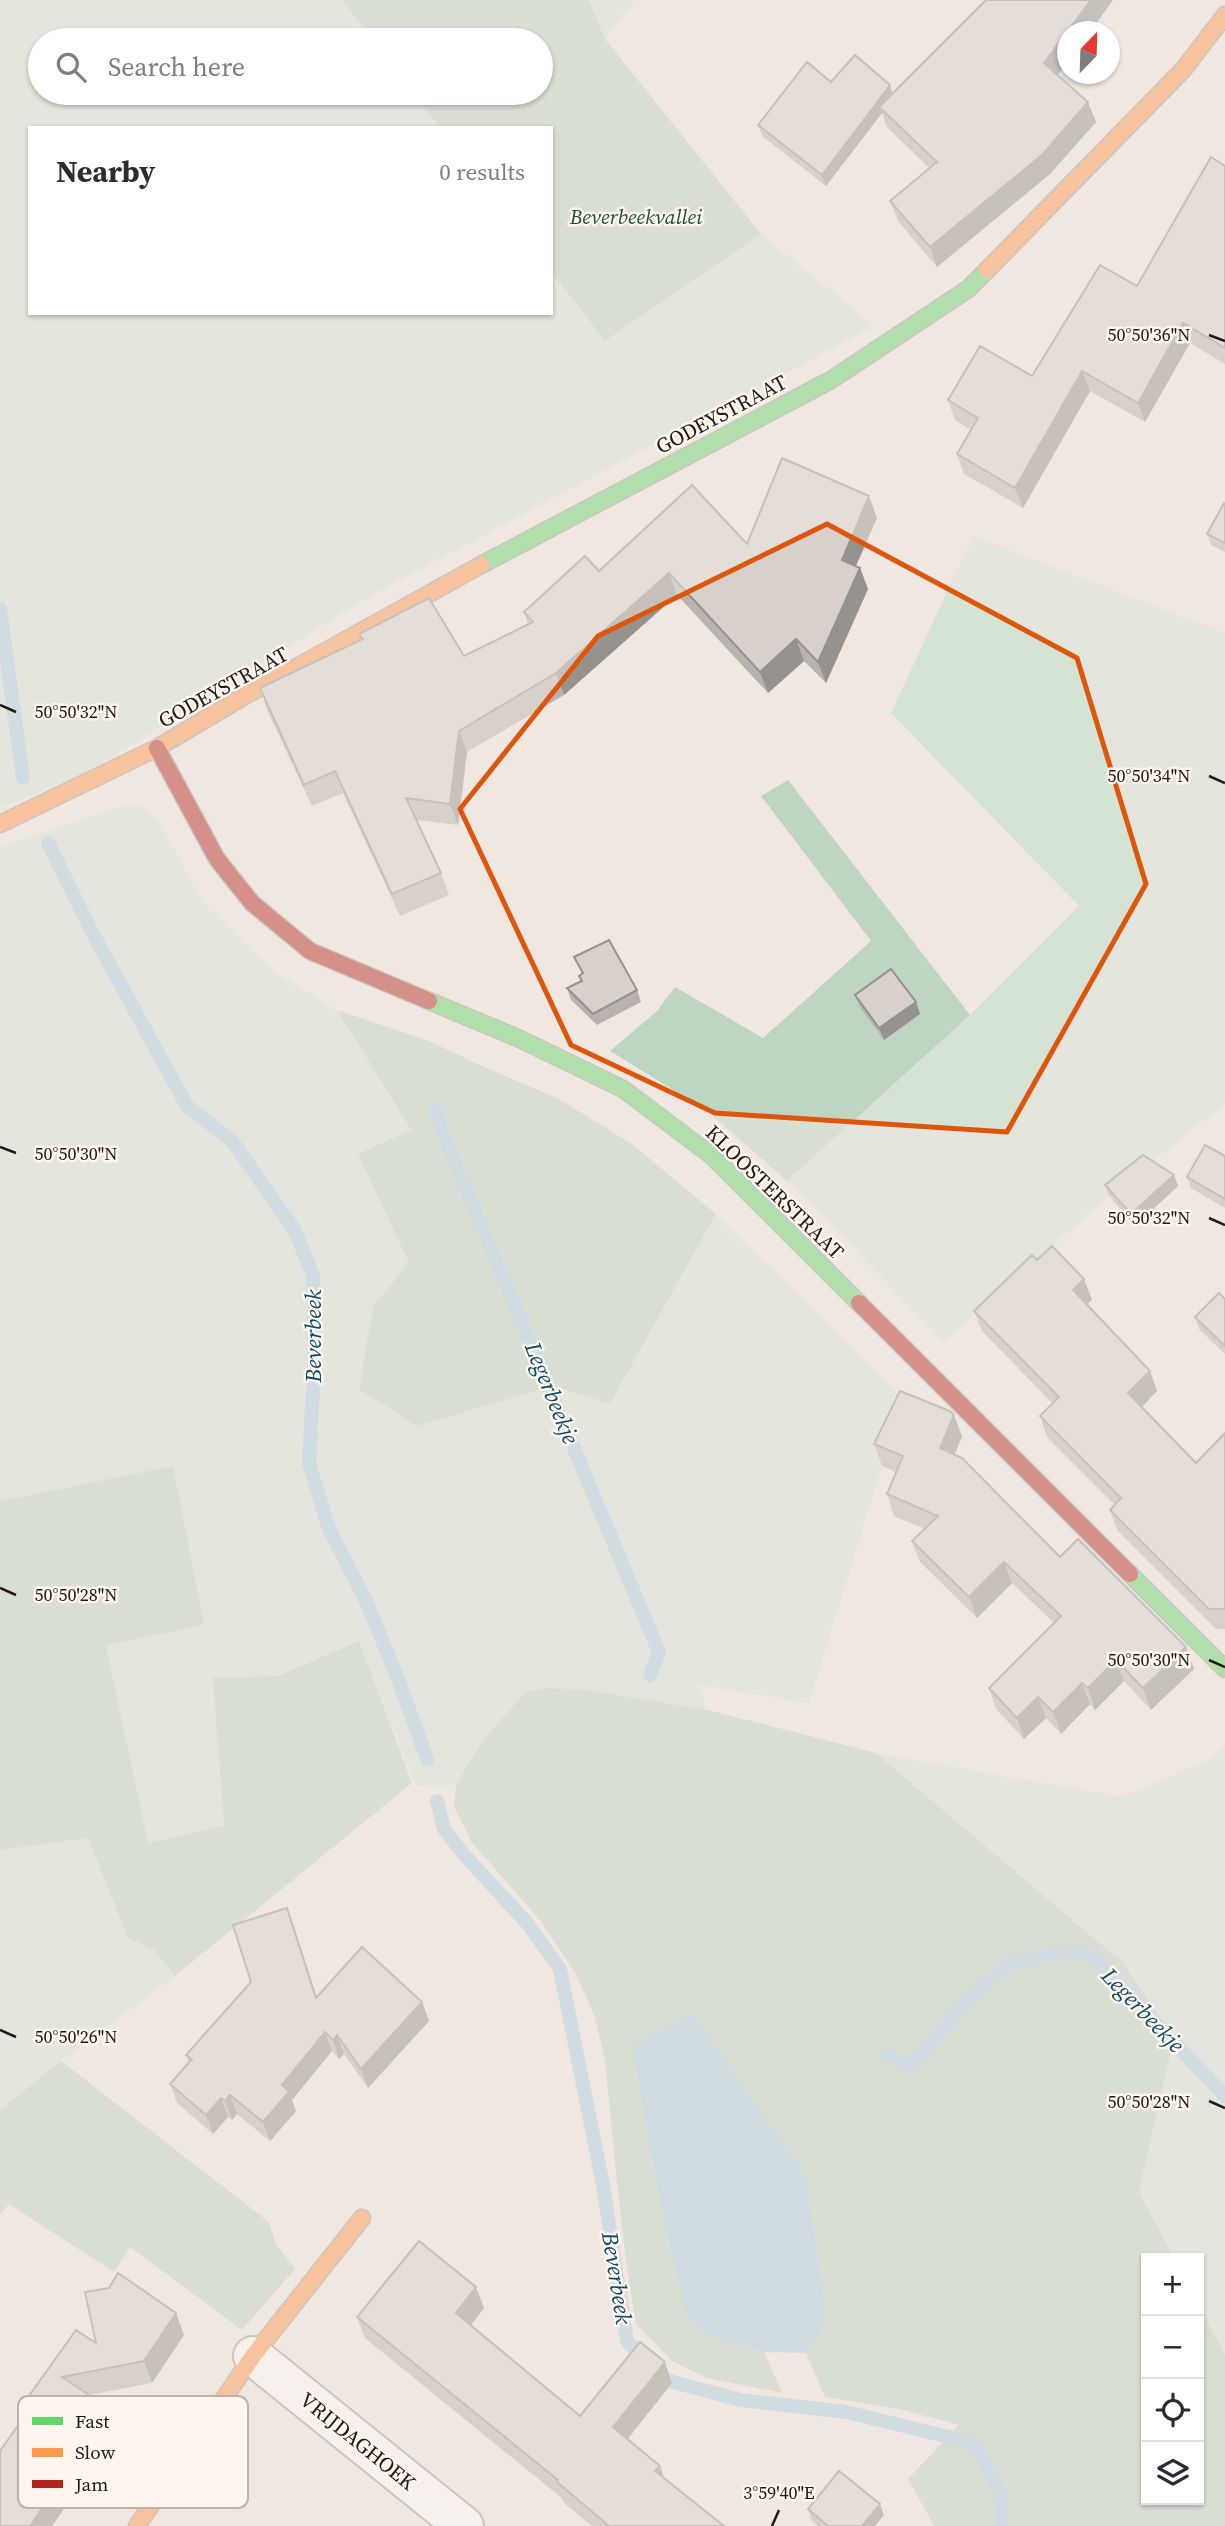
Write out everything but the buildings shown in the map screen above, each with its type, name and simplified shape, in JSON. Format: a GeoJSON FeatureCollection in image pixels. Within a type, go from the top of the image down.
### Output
{"type":"FeatureCollection","features":[{"type":"Feature","properties":{"kind":"street","name":"GODEYSTRAAT"},"geometry":{"type":"LineString","coordinates":[[0,824],[157,748],[241,698],[545,530],[831,380],[968,289],[1183,70],[1225,15]]}},
{"type":"Feature","properties":{"kind":"street","name":"KLOOSTERSTRAAT"},"geometry":{"type":"LineString","coordinates":[[157,748],[217,859],[252,903],[310,951],[520,1039],[624,1089],[712,1156],[1225,1669]]}},
{"type":"Feature","properties":{"kind":"street"},"geometry":{"type":"LineString","coordinates":[[226,2396],[253,2356],[362,2218]]}},
{"type":"Feature","properties":{"kind":"street","name":"VRIJDAGHOEK"},"geometry":{"type":"LineString","coordinates":[[253,2356],[464,2526]]}},
{"type":"Feature","properties":{"kind":"street"},"geometry":{"type":"LineString","coordinates":[[137,2526],[149,2508]]}},
{"type":"Feature","properties":{"kind":"highlighted area"},"geometry":{"type":"Polygon","coordinates":[[[827,524],[1077,658],[1146,884],[1007,1132],[715,1113],[571,1045],[460,809],[598,636],[827,524]]]}},
{"type":"Feature","properties":{"kind":"green space"},"geometry":{"type":"Polygon","coordinates":[[[0,0],[342,0],[364,28],[28,28],[28,105],[422,105],[438,126],[28,126],[28,315],[553,315],[553,274],[605,341],[761,234],[874,326],[363,600],[84,774],[0,808],[0,0]]]}},
{"type":"Feature","properties":{"kind":"green space","name":"Beverbeekvallei"},"geometry":{"type":"Polygon","coordinates":[[[342,0],[589,0],[605,39],[761,234],[605,341],[553,274],[553,126],[438,126],[422,105],[553,105],[553,28],[364,28],[342,0]]]}},
{"type":"Feature","properties":{"kind":"green space"},"geometry":{"type":"Polygon","coordinates":[[[589,0],[635,0],[605,39],[589,0]]]}},
{"type":"Feature","properties":{"kind":"green space"},"geometry":{"type":"Polygon","coordinates":[[[973,536],[1225,633],[1225,1104],[1109,1196],[944,1341],[787,1181],[970,1015],[1079,906],[891,713],[973,536]]]}},
{"type":"Feature","properties":{"kind":"green space"},"geometry":{"type":"Polygon","coordinates":[[[788,780],[970,1015],[787,1181],[706,1110],[610,1051],[657,1011],[675,987],[763,1038],[871,941],[761,796],[788,780]]]}},
{"type":"Feature","properties":{"kind":"green space"},"geometry":{"type":"Polygon","coordinates":[[[143,806],[158,819],[201,901],[271,970],[337,1010],[411,1131],[358,1154],[409,1263],[373,1306],[359,1389],[416,1425],[554,1386],[610,1404],[716,1214],[911,1405],[882,1466],[809,1703],[697,1685],[708,1710],[587,1690],[526,1692],[484,1738],[456,1785],[416,1786],[358,1641],[278,1676],[214,1678],[224,1827],[148,1843],[106,1644],[173,1466],[0,1501],[0,847],[119,807],[143,806]]]}},
{"type":"Feature","properties":{"kind":"green space"},"geometry":{"type":"Polygon","coordinates":[[[337,1010],[429,1041],[559,1099],[632,1144],[716,1214],[610,1404],[554,1386],[416,1426],[359,1389],[373,1306],[409,1263],[358,1154],[411,1130],[337,1010]]]}},
{"type":"Feature","properties":{"kind":"green space"},"geometry":{"type":"Polygon","coordinates":[[[173,1466],[204,1625],[106,1645],[148,1843],[224,1826],[213,1678],[278,1676],[359,1641],[412,1783],[175,1976],[154,1950],[128,1938],[88,1838],[0,1850],[0,1501],[173,1466]]]}},
{"type":"Feature","properties":{"kind":"green space"},"geometry":{"type":"Polygon","coordinates":[[[547,1688],[587,1690],[708,1710],[876,1753],[1122,1962],[1174,2037],[1139,2192],[1171,2253],[1141,2253],[1141,2505],[1204,2505],[1204,2315],[1225,2355],[1225,2526],[934,2526],[908,2479],[959,2425],[899,2409],[825,2397],[806,2353],[818,2338],[725,2341],[764,2352],[782,2393],[707,2378],[672,2361],[636,2324],[626,2261],[605,2060],[594,2015],[577,1976],[540,1920],[473,1844],[454,1807],[456,1785],[484,1738],[526,1692],[547,1688]]]}},
{"type":"Feature","properties":{"kind":"green space"},"geometry":{"type":"Polygon","coordinates":[[[1225,1744],[1225,2355],[1204,2315],[1204,2253],[1171,2253],[1139,2193],[1174,2036],[1122,1962],[876,1753],[1122,1797],[1211,1759],[1225,1744]]]}},
{"type":"Feature","properties":{"kind":"green space"},"geometry":{"type":"Polygon","coordinates":[[[88,1838],[128,1938],[154,1950],[175,1976],[0,2110],[0,1850],[88,1838]]]}},
{"type":"Feature","properties":{"kind":"green space"},"geometry":{"type":"Polygon","coordinates":[[[61,2061],[269,2222],[276,2244],[295,2269],[242,2330],[130,2247],[114,2272],[9,2204],[0,2215],[0,2110],[61,2061]]]}},
{"type":"Feature","properties":{"kind":"water"},"geometry":{"type":"Polygon","coordinates":[[[693,2014],[806,2176],[827,2317],[818,2338],[806,2353],[764,2352],[725,2341],[696,2329],[684,2310],[661,2209],[631,2045],[693,2014]]]}},
{"type":"Feature","properties":{"kind":"waterway","name":"Beverbeek"},"geometry":{"type":"LineString","coordinates":[[0,609],[23,778]]}},
{"type":"Feature","properties":{"kind":"waterway","name":"Beverbeek"},"geometry":{"type":"LineString","coordinates":[[48,843],[93,934],[187,1106],[232,1141],[294,1229],[313,1275],[314,1371],[309,1463],[329,1529],[366,1601],[427,1759]]}},
{"type":"Feature","properties":{"kind":"waterway","name":"Legerbeekje"},"geometry":{"type":"LineString","coordinates":[[436,1110],[442,1132],[659,1652],[650,1675]]}},
{"type":"Feature","properties":{"kind":"waterway","name":"Beverbeek"},"geometry":{"type":"LineString","coordinates":[[437,1801],[444,1829],[527,1923],[560,1969],[603,2185],[627,2341],[662,2379],[740,2400],[846,2412],[974,2443],[1001,2494],[1002,2526]]}},
{"type":"Feature","properties":{"kind":"waterway","name":"Legerbeekje"},"geometry":{"type":"LineString","coordinates":[[888,2055],[911,2067],[960,2008],[1009,1963],[1068,1951],[1092,1956],[1225,2096]]}},
{"type":"Feature","properties":{"kind":"traffic: fast"},"geometry":{"type":"LineString","coordinates":[[481,565],[831,380],[968,289],[987,270]]}},
{"type":"Feature","properties":{"kind":"traffic: fast"},"geometry":{"type":"LineString","coordinates":[[429,1001],[520,1039],[623,1089],[712,1156],[859,1303]]}},
{"type":"Feature","properties":{"kind":"traffic: fast"},"geometry":{"type":"LineString","coordinates":[[1130,1574],[1225,1669]]}},
{"type":"Feature","properties":{"kind":"traffic: slow"},"geometry":{"type":"LineString","coordinates":[[987,270],[1183,70],[1225,15]]}},
{"type":"Feature","properties":{"kind":"traffic: slow"},"geometry":{"type":"LineString","coordinates":[[0,824],[157,748],[241,698],[481,565]]}},
{"type":"Feature","properties":{"kind":"traffic: slow"},"geometry":{"type":"LineString","coordinates":[[226,2396],[253,2356],[362,2218]]}},
{"type":"Feature","properties":{"kind":"traffic: slow"},"geometry":{"type":"LineString","coordinates":[[137,2526],[149,2508]]}},
{"type":"Feature","properties":{"kind":"traffic: jam"},"geometry":{"type":"LineString","coordinates":[[157,748],[217,859],[252,903],[310,951],[429,1001]]}},
{"type":"Feature","properties":{"kind":"traffic: jam"},"geometry":{"type":"LineString","coordinates":[[859,1303],[1130,1574]]}}]}
